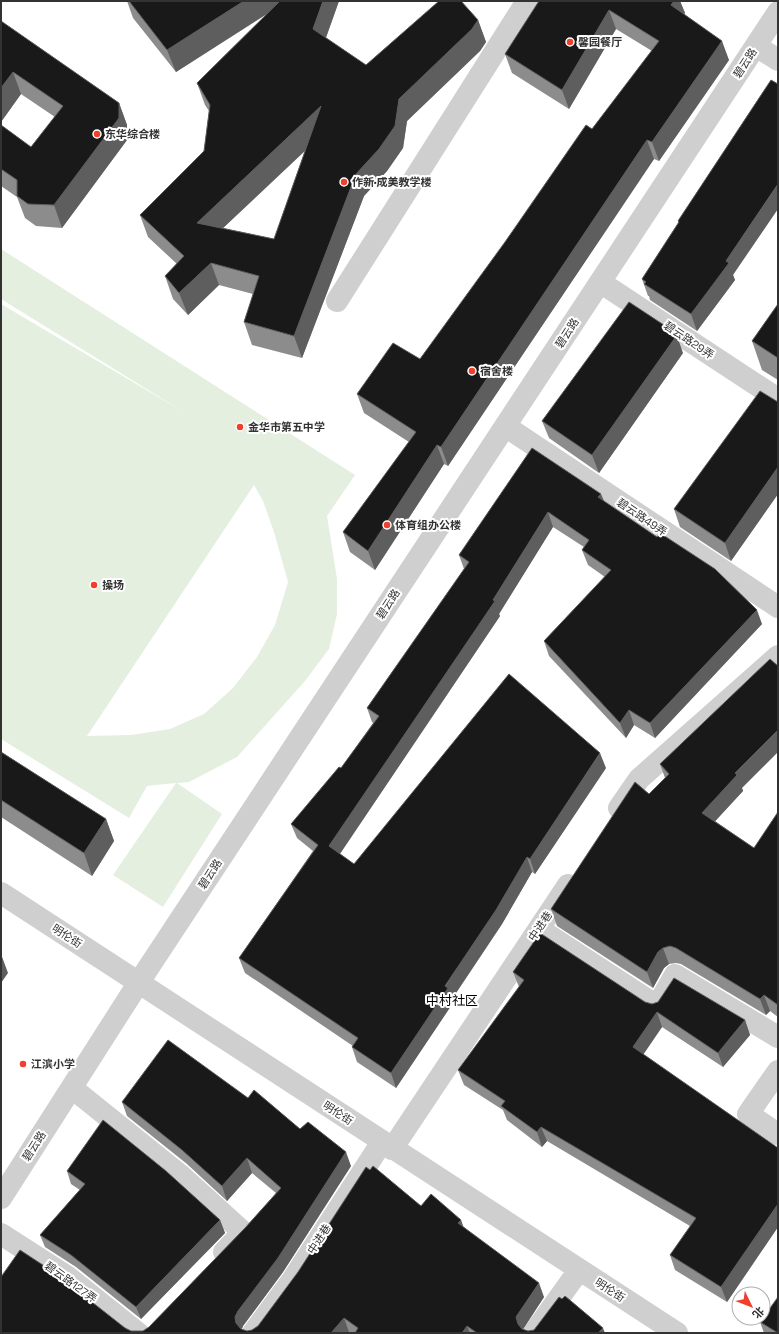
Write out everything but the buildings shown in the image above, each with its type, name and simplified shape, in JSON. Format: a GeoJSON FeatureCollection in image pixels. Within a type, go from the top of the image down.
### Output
{"type":"FeatureCollection","features":[{"type":"Feature","properties":{"kind":"street"},"geometry":{"type":"LineString","coordinates":[[337,301],[527,1]]}},
{"type":"Feature","properties":{"kind":"street","name":"碧云路"},"geometry":{"type":"LineString","coordinates":[[1,1198],[139,982],[778,12]]}},
{"type":"Feature","properties":{"kind":"street"},"geometry":{"type":"LineString","coordinates":[[756,46],[778,60]]}},
{"type":"Feature","properties":{"kind":"street","name":"碧云路29弄"},"geometry":{"type":"LineString","coordinates":[[600,282],[778,399]]}},
{"type":"Feature","properties":{"kind":"street","name":"碧云路49弄"},"geometry":{"type":"LineString","coordinates":[[505,426],[778,607]]}},
{"type":"Feature","properties":{"kind":"street"},"geometry":{"type":"LineString","coordinates":[[608,825],[639,779],[778,656]]}},
{"type":"Feature","properties":{"kind":"street","name":"中进巷"},"geometry":{"type":"LineString","coordinates":[[252,1333],[294,1279],[539,929],[578,870]]}},
{"type":"Feature","properties":{"kind":"street","name":"明伦街"},"geometry":{"type":"LineString","coordinates":[[1,893],[676,1333]]}},
{"type":"Feature","properties":{"kind":"street"},"geometry":{"type":"LineString","coordinates":[[539,929],[657,1006],[675,975],[778,1038]]}},
{"type":"Feature","properties":{"kind":"street"},"geometry":{"type":"LineString","coordinates":[[778,1070],[748,1114],[778,1134]]}},
{"type":"Feature","properties":{"kind":"street"},"geometry":{"type":"LineString","coordinates":[[72,1088],[179,1174],[243,1232],[210,1266]]}},
{"type":"Feature","properties":{"kind":"street","name":"碧云路127弄"},"geometry":{"type":"LineString","coordinates":[[1,1234],[146,1329]]}},
{"type":"Feature","properties":{"kind":"street"},"geometry":{"type":"LineString","coordinates":[[534,1333],[579,1270]]}},
{"type":"Feature","properties":{"kind":"green space"},"geometry":{"type":"Polygon","coordinates":[[[1,249],[355,475],[327,516],[337,579],[337,614],[329,649],[305,681],[237,757],[189,782],[177,783],[222,814],[163,907],[113,875],[176,783],[147,786],[129,818],[1,739],[1,304],[182,411],[1,299],[1,249]],[[254,485],[87,736],[131,735],[170,729],[204,714],[233,688],[257,657],[275,625],[288,582],[274,532],[263,501],[254,485]]]}},
{"type":"Feature","properties":{"kind":"place","name":"馨园餐厅"},"geometry":{"type":"Point","coordinates":[570,42]}},
{"type":"Feature","properties":{"kind":"place","name":"东华综合楼"},"geometry":{"type":"Point","coordinates":[97,134]}},
{"type":"Feature","properties":{"kind":"place","name":"作新·成美教学楼"},"geometry":{"type":"Point","coordinates":[344,182]}},
{"type":"Feature","properties":{"kind":"place","name":"宿舍楼"},"geometry":{"type":"Point","coordinates":[472,371]}},
{"type":"Feature","properties":{"kind":"place","name":"金华市第五中学"},"geometry":{"type":"Point","coordinates":[240,427]}},
{"type":"Feature","properties":{"kind":"place","name":"体育组办公楼"},"geometry":{"type":"Point","coordinates":[387,525]}},
{"type":"Feature","properties":{"kind":"place","name":"操场"},"geometry":{"type":"Point","coordinates":[94,585]}},
{"type":"Feature","properties":{"kind":"place","name":"江滨小学"},"geometry":{"type":"Point","coordinates":[23,1064]}},
{"type":"Feature","properties":{"kind":"district","name":"中村社区"},"geometry":{"type":"Point","coordinates":[452,1000]}}]}
